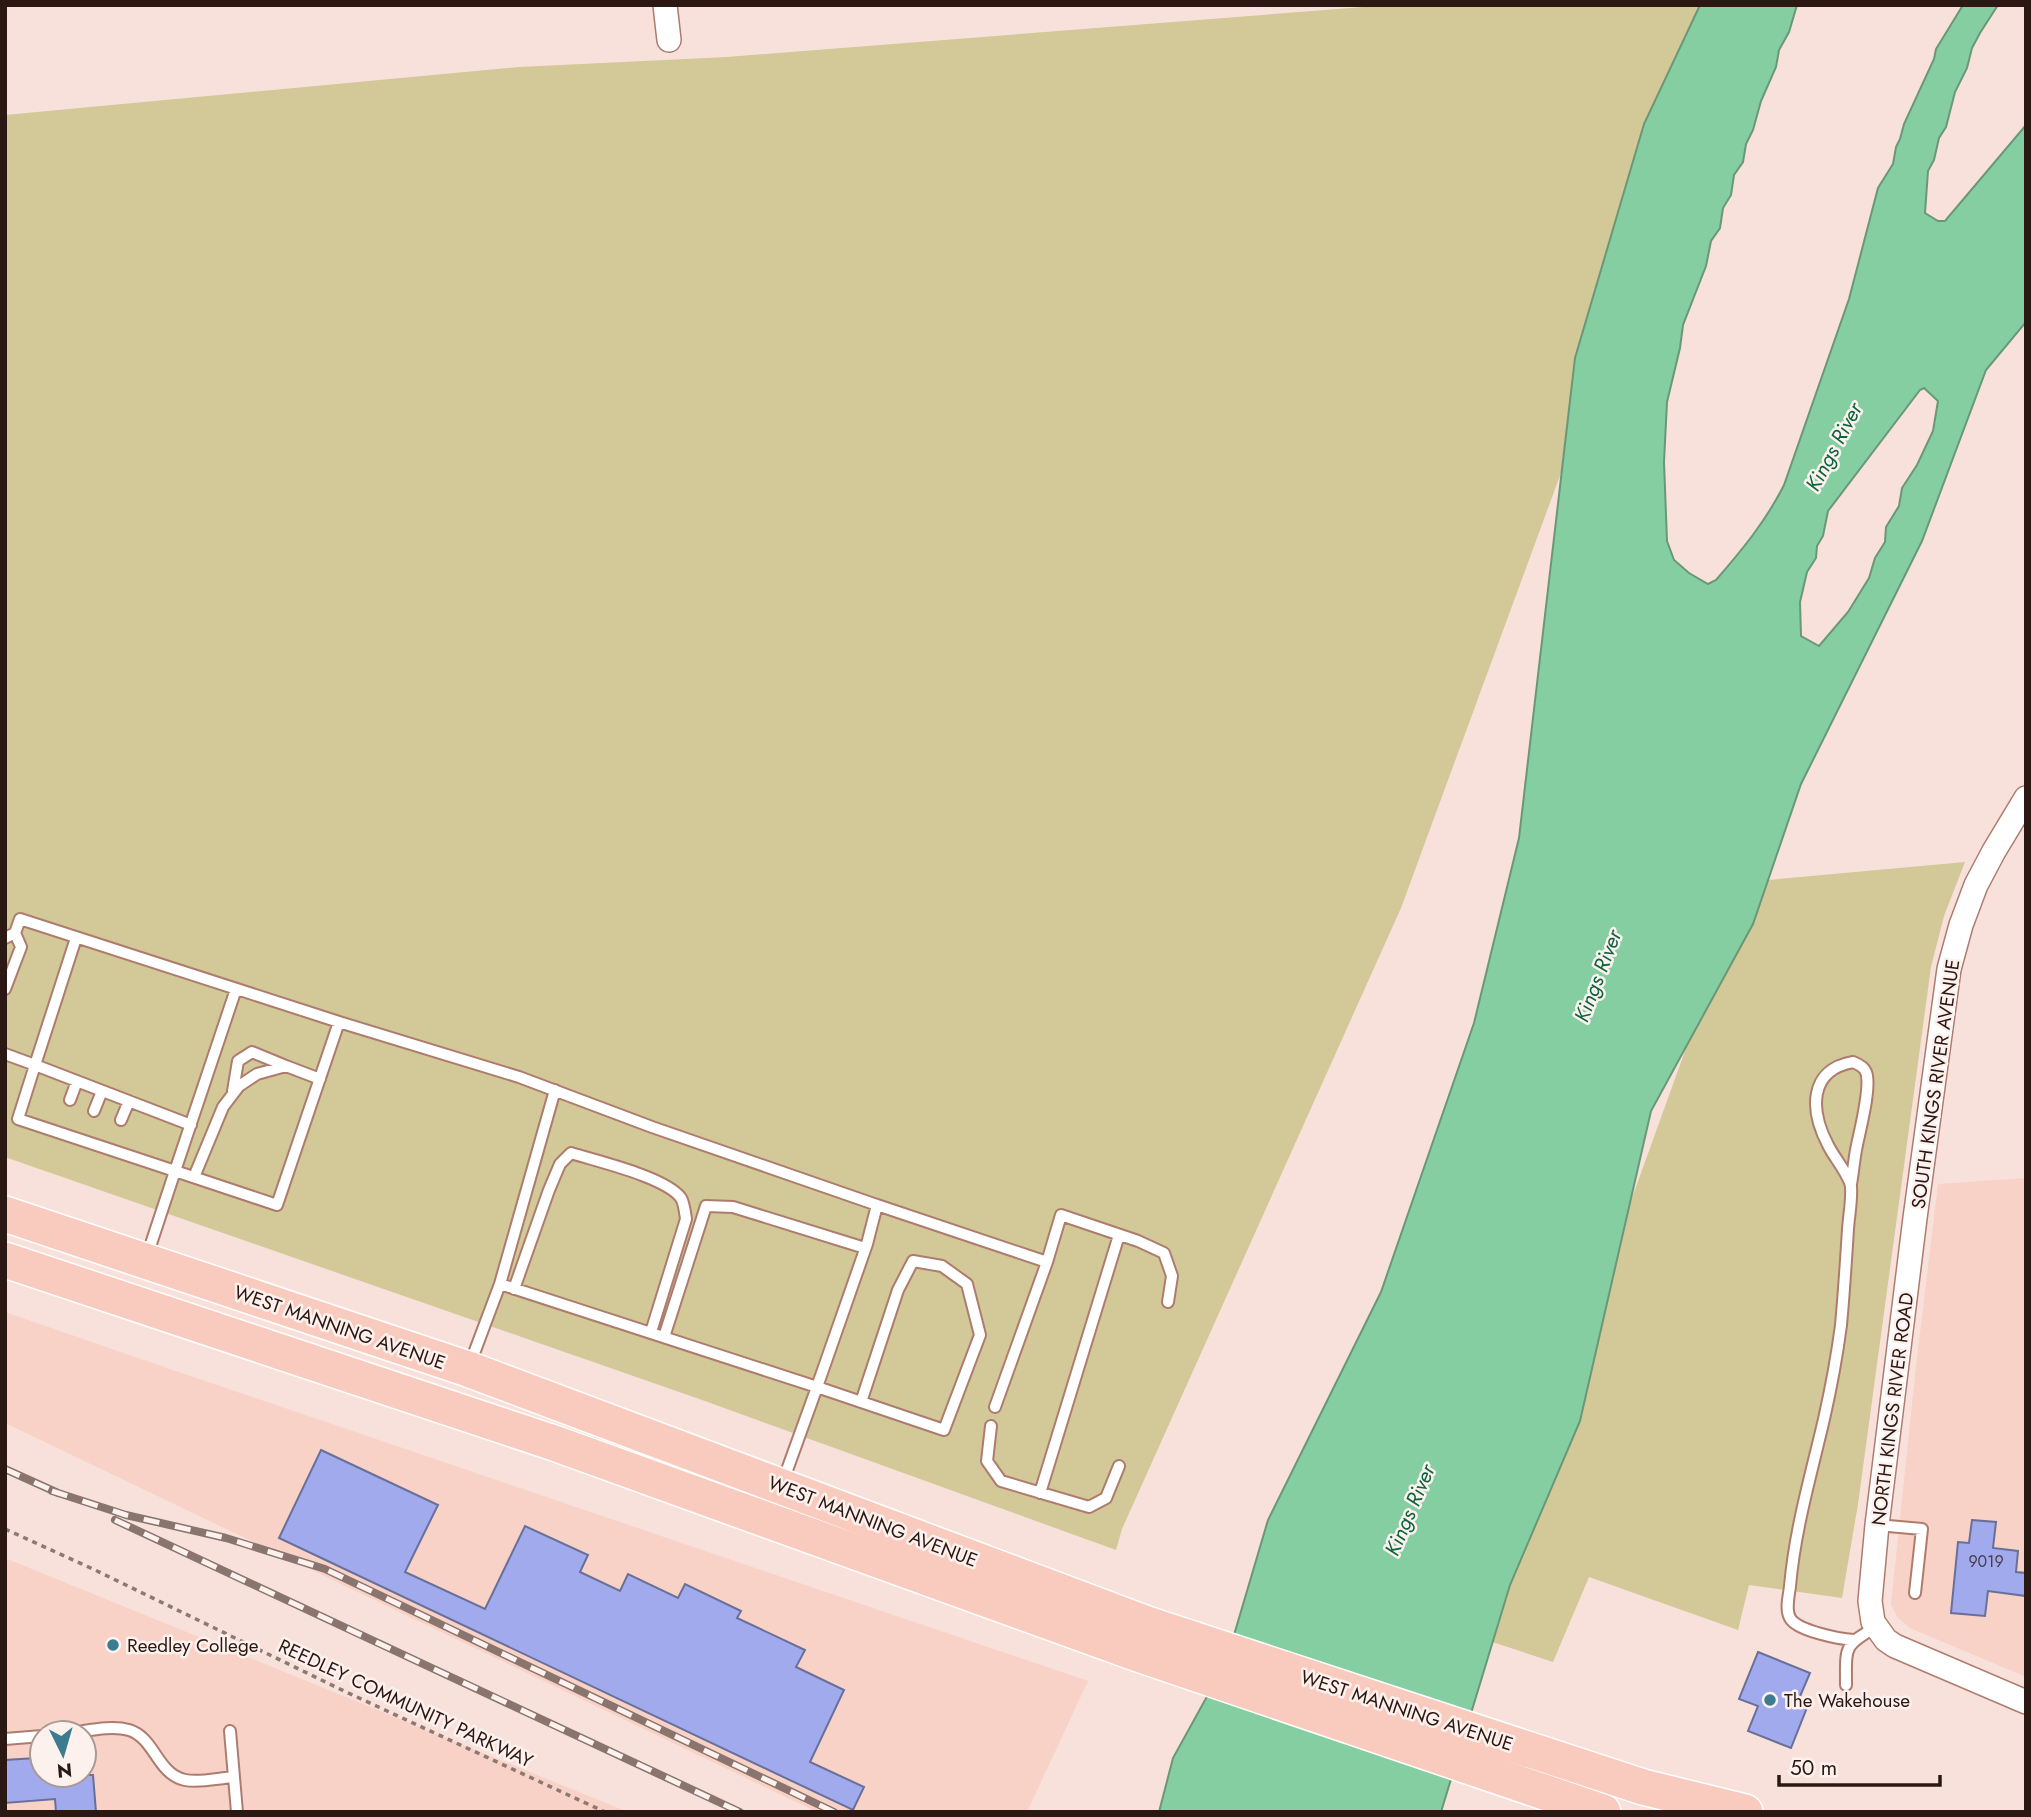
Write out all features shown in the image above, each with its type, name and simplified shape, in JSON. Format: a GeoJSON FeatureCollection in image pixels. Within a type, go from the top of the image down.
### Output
{"type":"FeatureCollection","features":[{"type":"Feature","properties":{"kind":"main road","name":"WEST MANNING AVENUE"},"geometry":{"type":"LineString","coordinates":[[5,1214],[468,1370],[781,1486],[1143,1639],[1557,1798],[1603,1812]]}},
{"type":"Feature","properties":{"kind":"main road","name":"WEST MANNING AVENUE"},"geometry":{"type":"LineString","coordinates":[[5,1260],[1143,1639],[1643,1787],[1745,1812]]}},
{"type":"Feature","properties":{"kind":"street"},"geometry":{"type":"LineString","coordinates":[[665,5],[669,40]]}},
{"type":"Feature","properties":{"kind":"street","name":"SOUTH KINGS RIVER AVENUE"},"geometry":{"type":"LineString","coordinates":[[1915,1218],[1939,1034],[1952,958],[1976,886],[2026,798]]}},
{"type":"Feature","properties":{"kind":"street","name":"NORTH KINGS RIVER ROAD"},"geometry":{"type":"LineString","coordinates":[[1876,1627],[1870,1612],[1870,1601],[1877,1525],[1915,1218]]}},
{"type":"Feature","properties":{"kind":"street"},"geometry":{"type":"LineString","coordinates":[[1876,1627],[1885,1640],[1895,1646],[2026,1702]]}},
{"type":"Feature","properties":{"kind":"lane"},"geometry":{"type":"LineString","coordinates":[[5,989],[21,947],[10,936],[20,919],[76,939],[519,1077],[652,1127],[1047,1262]]}},
{"type":"Feature","properties":{"kind":"lane"},"geometry":{"type":"LineString","coordinates":[[76,939],[18,1119],[85,1137],[277,1205],[339,1022]]}},
{"type":"Feature","properties":{"kind":"lane"},"geometry":{"type":"LineString","coordinates":[[145,1261],[236,989]]}},
{"type":"Feature","properties":{"kind":"lane"},"geometry":{"type":"LineString","coordinates":[[233,1094],[238,1061],[252,1052],[320,1079]]}},
{"type":"Feature","properties":{"kind":"lane"},"geometry":{"type":"LineString","coordinates":[[5,1054],[191,1125]]}},
{"type":"Feature","properties":{"kind":"lane"},"geometry":{"type":"LineString","coordinates":[[1851,1184],[1826,1142],[1817,1117],[1816,1104],[1817,1090],[1822,1078],[1832,1068],[1853,1062],[1866,1071],[1867,1095],[1851,1184],[1840,1328],[1824,1419],[1794,1547],[1788,1606],[1789,1616],[1794,1623],[1839,1638],[1854,1640]]}},
{"type":"Feature","properties":{"kind":"lane"},"geometry":{"type":"LineString","coordinates":[[194,1177],[223,1107],[239,1086],[257,1074],[286,1066]]}},
{"type":"Feature","properties":{"kind":"lane"},"geometry":{"type":"LineString","coordinates":[[70,1100],[76,1081]]}},
{"type":"Feature","properties":{"kind":"lane"},"geometry":{"type":"LineString","coordinates":[[468,1370],[500,1284],[555,1090]]}},
{"type":"Feature","properties":{"kind":"lane"},"geometry":{"type":"LineString","coordinates":[[94,1111],[102,1091]]}},
{"type":"Feature","properties":{"kind":"lane"},"geometry":{"type":"LineString","coordinates":[[121,1120],[129,1101]]}},
{"type":"Feature","properties":{"kind":"lane"},"geometry":{"type":"LineString","coordinates":[[514,1289],[549,1190],[560,1164],[571,1153],[654,1180],[672,1189],[682,1200],[686,1219],[650,1332]]}},
{"type":"Feature","properties":{"kind":"lane"},"geometry":{"type":"LineString","coordinates":[[781,1486],[865,1248],[877,1205]]}},
{"type":"Feature","properties":{"kind":"lane"},"geometry":{"type":"LineString","coordinates":[[664,1337],[706,1206],[733,1207],[865,1248]]}},
{"type":"Feature","properties":{"kind":"lane"},"geometry":{"type":"LineString","coordinates":[[995,1407],[1061,1215],[1138,1241],[1164,1253],[1172,1276],[1168,1302]]}},
{"type":"Feature","properties":{"kind":"lane"},"geometry":{"type":"LineString","coordinates":[[1040,1493],[1119,1235]]}},
{"type":"Feature","properties":{"kind":"lane"},"geometry":{"type":"LineString","coordinates":[[500,1284],[944,1430],[980,1335],[967,1284],[942,1266],[913,1261],[898,1290],[861,1402]]}},
{"type":"Feature","properties":{"kind":"lane"},"geometry":{"type":"LineString","coordinates":[[991,1426],[987,1461],[1001,1481],[1089,1507],[1106,1497],[1119,1466]]}},
{"type":"Feature","properties":{"kind":"lane"},"geometry":{"type":"LineString","coordinates":[[1877,1525],[1922,1529],[1915,1593]]}},
{"type":"Feature","properties":{"kind":"lane"},"geometry":{"type":"LineString","coordinates":[[1846,1685],[1847,1652],[1854,1640],[1876,1627]]}},
{"type":"Feature","properties":{"kind":"lane"},"geometry":{"type":"LineString","coordinates":[[98,1730],[127,1729],[138,1734],[173,1776],[198,1781],[234,1777]]}},
{"type":"Feature","properties":{"kind":"lane"},"geometry":{"type":"LineString","coordinates":[[230,1731],[237,1812]]}},
{"type":"Feature","properties":{"kind":"lane"},"geometry":{"type":"LineString","coordinates":[[5,1739],[28,1737]]}},
{"type":"Feature","properties":{"kind":"path","name":"REEDLEY COMMUNITY PARKWAY"},"geometry":{"type":"LineString","coordinates":[[5,1529],[605,1812]]}},
{"type":"Feature","properties":{"kind":"shaded area"},"geometry":{"type":"Polygon","coordinates":[[[1389,5],[1733,5],[1401,908],[1122,1529],[1116,1550],[705,1401],[5,1157],[5,115],[519,67],[727,57],[1389,5]]]}},
{"type":"Feature","properties":{"kind":"shaded area"},"geometry":{"type":"Polygon","coordinates":[[[1965,862],[1944,916],[1931,967],[1858,1504],[1842,1598],[1749,1585],[1738,1630],[1589,1577],[1553,1662],[1474,1636],[1746,882],[1965,862]]]}},
{"type":"Feature","properties":{"kind":"shaded area"},"geometry":{"type":"Polygon","coordinates":[[[2026,1178],[2026,1677],[1910,1628],[1897,1617],[1891,1604],[1938,1184],[2026,1178]]]}},
{"type":"Feature","properties":{"kind":"shaded area"},"geometry":{"type":"Polygon","coordinates":[[[5,1312],[1088,1681],[1027,1812],[817,1812],[5,1423],[5,1312]]]}},
{"type":"Feature","properties":{"kind":"shaded area","name":"Reedley College"},"geometry":{"type":"Polygon","coordinates":[[[5,1558],[628,1812],[5,1812],[5,1558]]]}},
{"type":"Feature","properties":{"kind":"water","name":"Kings River"},"geometry":{"type":"Polygon","coordinates":[[[1700,5],[1797,5],[1746,144],[1743,162],[1734,175],[1731,195],[1723,208],[1720,228],[1711,241],[1706,266],[1683,325],[1667,402],[1664,462],[1667,541],[1674,560],[1708,584],[1716,580],[1744,546],[1784,485],[1849,299],[1878,188],[1893,164],[1904,124],[1936,49],[1963,5],[1998,5],[1972,48],[1967,68],[1955,92],[1946,127],[1939,138],[1934,160],[1928,171],[1925,213],[1938,221],[1945,221],[2026,125],[2026,322],[1986,370],[1922,541],[1801,784],[1753,924],[1651,1111],[1580,1421],[1510,1585],[1441,1812],[1159,1812],[1173,1758],[1226,1662],[1268,1520],[1381,1292],[1474,1023],[1519,838],[1575,358],[1644,124],[1700,5]],[[1924,388],[1920,390],[1828,511],[1823,536],[1817,546],[1816,558],[1807,572],[1800,602],[1801,636],[1819,646],[1848,612],[1869,578],[1875,558],[1885,542],[1886,527],[1899,506],[1902,488],[1917,465],[1933,431],[1938,401],[1924,388]]]}},
{"type":"Feature","properties":{"kind":"building"},"geometry":{"type":"Polygon","coordinates":[[[321,1450],[438,1505],[405,1572],[485,1609],[525,1526],[588,1555],[580,1572],[620,1591],[628,1574],[678,1598],[685,1584],[741,1611],[737,1618],[805,1650],[796,1667],[844,1690],[810,1762],[864,1787],[853,1810],[279,1538],[321,1450]]]}},
{"type":"Feature","properties":{"kind":"building"},"geometry":{"type":"Polygon","coordinates":[[[1972,1520],[1996,1522],[1993,1548],[2018,1551],[2016,1572],[2026,1573],[2026,1596],[1988,1591],[1985,1616],[1951,1613],[1958,1542],[1969,1543],[1972,1520]]]}},
{"type":"Feature","properties":{"kind":"building","name":"The Wakehouse"},"geometry":{"type":"Polygon","coordinates":[[[1758,1652],[1810,1673],[1798,1701],[1808,1705],[1791,1748],[1748,1731],[1758,1706],[1739,1699],[1758,1652]]]}},
{"type":"Feature","properties":{"kind":"building"},"geometry":{"type":"Polygon","coordinates":[[[28,1759],[28,1789],[94,1789],[96,1812],[56,1812],[55,1799],[5,1803],[5,1760],[28,1759]]]}},
{"type":"Feature","properties":{"kind":"railway"},"geometry":{"type":"LineString","coordinates":[[5,1469],[58,1493]]}},
{"type":"Feature","properties":{"kind":"railway"},"geometry":{"type":"LineString","coordinates":[[52,1491],[126,1515],[226,1538],[325,1569],[834,1812]]}},
{"type":"Feature","properties":{"kind":"railway"},"geometry":{"type":"LineString","coordinates":[[115,1520],[740,1812]]}},
{"type":"Feature","properties":{"kind":"place","name":"Reedley College"},"geometry":{"type":"Point","coordinates":[113,1645]}},
{"type":"Feature","properties":{"kind":"place","name":"The Wakehouse"},"geometry":{"type":"Point","coordinates":[1770,1700]}}]}
